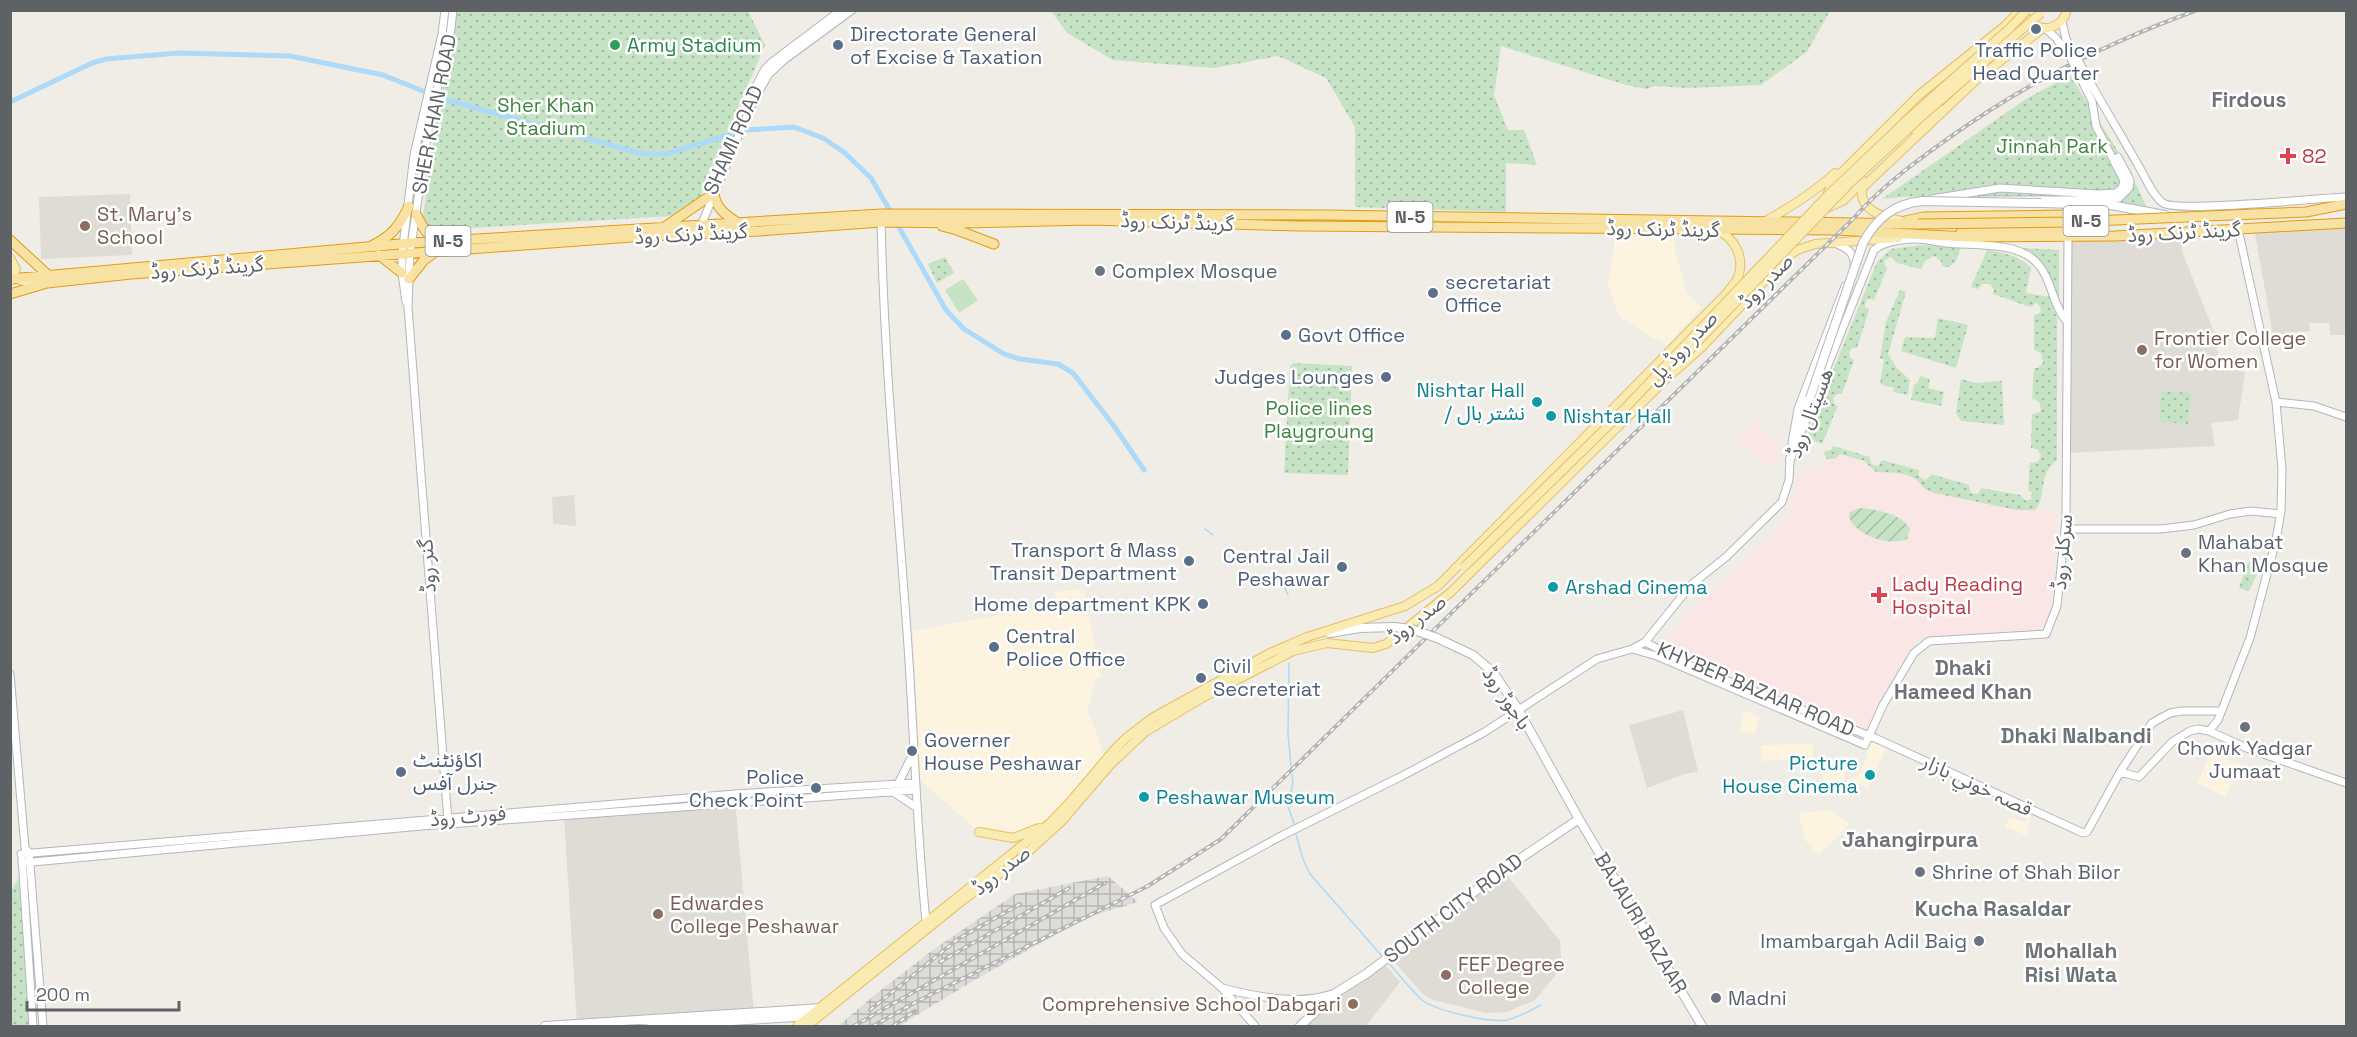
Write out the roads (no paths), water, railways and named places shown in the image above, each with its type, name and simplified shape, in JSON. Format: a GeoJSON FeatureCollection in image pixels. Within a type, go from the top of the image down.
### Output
{"type":"FeatureCollection","features":[{"type":"Feature","properties":{"kind":"highway"},"geometry":{"type":"LineString","coordinates":[[664,228],[710,195],[715,199],[720,210],[738,223]]}},
{"type":"Feature","properties":{"kind":"highway","name":"گرینڈ ٹرنک روڈ"},"geometry":{"type":"LineString","coordinates":[[903,218],[922,222],[1089,220],[1299,226],[1911,223],[2177,218],[2306,212],[2346,204]]}},
{"type":"Feature","properties":{"kind":"highway"},"geometry":{"type":"LineString","coordinates":[[369,248],[389,237],[400,224],[409,206]]}},
{"type":"Feature","properties":{"kind":"highway","name":"گرینڈ ٹرنک روڈ"},"geometry":{"type":"LineString","coordinates":[[11,278],[369,248],[406,249],[664,228],[698,230],[738,223],[885,218],[1121,213],[1713,230],[1875,231],[1947,237],[2068,237],[2346,223]]}},
{"type":"Feature","properties":{"kind":"highway"},"geometry":{"type":"LineString","coordinates":[[379,255],[405,276],[424,260],[435,247],[416,214]]}},
{"type":"Feature","properties":{"kind":"highway"},"geometry":{"type":"LineString","coordinates":[[1911,223],[1923,217],[2074,215],[2081,218],[2079,224],[2074,228],[1964,231],[1947,237]]}},
{"type":"Feature","properties":{"kind":"highway","name":"گرینڈ ٹرنک روڈ"},"geometry":{"type":"LineString","coordinates":[[435,247],[645,236],[698,230],[885,218]]}},
{"type":"Feature","properties":{"kind":"highway"},"geometry":{"type":"LineString","coordinates":[[922,222],[957,230],[994,244]]}},
{"type":"Feature","properties":{"kind":"highway"},"geometry":{"type":"LineString","coordinates":[[10,240],[48,275]]}},
{"type":"Feature","properties":{"kind":"highway","name":"گرینڈ ٹرنک روڈ"},"geometry":{"type":"LineString","coordinates":[[12,294],[38,286],[131,274],[379,255],[406,249]]}},
{"type":"Feature","properties":{"kind":"main road"},"geometry":{"type":"LineString","coordinates":[[1827,196],[1833,181],[1920,95],[2021,10],[2032,26],[2044,29],[2055,27],[2067,14]]}},
{"type":"Feature","properties":{"kind":"main road","name":"صدر روڈ پل"},"geometry":{"type":"LineString","coordinates":[[1441,583],[1452,578],[1464,567],[1610,424],[1827,196],[2027,10]]}},
{"type":"Feature","properties":{"kind":"main road","name":"صدر روڈ پل"},"geometry":{"type":"LineString","coordinates":[[1666,379],[1682,358],[1851,182],[2042,11]]}},
{"type":"Feature","properties":{"kind":"main road"},"geometry":{"type":"LineString","coordinates":[[1911,223],[1890,218],[1868,208],[1864,202],[1862,188],[1977,79],[2044,29]]}},
{"type":"Feature","properties":{"kind":"main road"},"geometry":{"type":"LineString","coordinates":[[1984,42],[1995,50],[1996,63]]}},
{"type":"Feature","properties":{"kind":"main road"},"geometry":{"type":"LineString","coordinates":[[1764,222],[1823,185],[1941,70],[1965,57]]}},
{"type":"Feature","properties":{"kind":"main road"},"geometry":{"type":"LineString","coordinates":[[1825,209],[1843,201],[1935,110],[1954,93],[1977,79]]}},
{"type":"Feature","properties":{"kind":"main road"},"geometry":{"type":"LineString","coordinates":[[1790,460],[1800,422],[1863,243],[1873,226],[1888,213],[1913,202],[1975,202],[2111,205],[2177,218]]}},
{"type":"Feature","properties":{"kind":"main road","name":"صدر روڈ"},"geometry":{"type":"LineString","coordinates":[[807,1026],[926,921],[1050,823],[1114,750],[1138,727],[1270,653],[1307,637],[1405,606],[1425,596],[1441,583],[1727,293],[1738,278],[1739,257],[1728,236],[1713,230]]}},
{"type":"Feature","properties":{"kind":"main road"},"geometry":{"type":"LineString","coordinates":[[1800,230],[1815,244]]}},
{"type":"Feature","properties":{"kind":"main road","name":"صدر روڈ"},"geometry":{"type":"LineString","coordinates":[[797,1026],[810,1016],[831,1007],[963,900],[1018,861],[1062,821],[1111,764],[1145,732],[1271,662],[1315,645],[1336,644],[1373,648],[1386,644],[1398,635],[1451,592],[1666,379],[1716,333],[1786,258],[1797,250],[1815,244],[1891,237],[1947,237]]}},
{"type":"Feature","properties":{"kind":"main road"},"geometry":{"type":"LineString","coordinates":[[10,258],[16,269],[11,278],[38,286]]}},
{"type":"Feature","properties":{"kind":"main road","name":"باجوڑ روڈ"},"geometry":{"type":"LineString","coordinates":[[1315,645],[1325,638],[1394,627]]}},
{"type":"Feature","properties":{"kind":"main road","name":"باجوڑ روڈ"},"geometry":{"type":"LineString","coordinates":[[1307,637],[1360,628],[1411,629],[1459,647],[1481,660],[1493,672],[1518,710],[1579,819]]}},
{"type":"Feature","properties":{"kind":"main road","name":"SOUTH CITY ROAD"},"geometry":{"type":"LineString","coordinates":[[1337,992],[1366,974],[1503,870],[1579,819]]}},
{"type":"Feature","properties":{"kind":"main road","name":"BAJAURI BAZAAR"},"geometry":{"type":"LineString","coordinates":[[1579,819],[1702,1026]]}},
{"type":"Feature","properties":{"kind":"main road"},"geometry":{"type":"LineString","coordinates":[[979,832],[1012,837],[1050,823]]}},
{"type":"Feature","properties":{"kind":"main road"},"geometry":{"type":"LineString","coordinates":[[1300,1026],[1337,992]]}},
{"type":"Feature","properties":{"kind":"main road"},"geometry":{"type":"LineString","coordinates":[[545,1026],[821,1012]]}},
{"type":"Feature","properties":{"kind":"main road"},"geometry":{"type":"LineString","coordinates":[[651,1026],[810,1016]]}},
{"type":"Feature","properties":{"kind":"street"},"geometry":{"type":"LineString","coordinates":[[406,249],[414,154],[432,93],[445,10]]}},
{"type":"Feature","properties":{"kind":"street","name":"SHER KHAN ROAD"},"geometry":{"type":"LineString","coordinates":[[406,249],[416,214],[432,93],[450,36],[453,10]]}},
{"type":"Feature","properties":{"kind":"street","name":"SHAMI ROAD"},"geometry":{"type":"LineString","coordinates":[[698,230],[710,195],[765,69],[785,51],[841,10]]}},
{"type":"Feature","properties":{"kind":"street"},"geometry":{"type":"LineString","coordinates":[[740,125],[759,89],[773,69],[852,10]]}},
{"type":"Feature","properties":{"kind":"street"},"geometry":{"type":"LineString","coordinates":[[2067,14],[2066,39],[2072,56],[2145,177],[2160,200],[2166,205],[2176,207],[2238,205],[2346,197]]}},
{"type":"Feature","properties":{"kind":"street"},"geometry":{"type":"LineString","coordinates":[[2044,29],[2056,38],[2072,56]]}},
{"type":"Feature","properties":{"kind":"street"},"geometry":{"type":"LineString","coordinates":[[1890,218],[1897,211],[1909,206],[1990,189],[2116,193],[2122,188],[2123,176],[2096,126],[2090,94],[2080,70]]}},
{"type":"Feature","properties":{"kind":"street"},"geometry":{"type":"LineString","coordinates":[[1975,202],[1990,198],[2114,199],[2123,196],[2129,189],[2128,174],[2096,119]]}},
{"type":"Feature","properties":{"kind":"street"},"geometry":{"type":"LineString","coordinates":[[885,218],[884,325],[915,752],[916,807],[926,921]]}},
{"type":"Feature","properties":{"kind":"street"},"geometry":{"type":"LineString","coordinates":[[2209,731],[2215,726],[2250,638],[2276,540],[2280,514],[2282,469],[2276,402],[2238,229]]}},
{"type":"Feature","properties":{"kind":"street","name":"سرکلر روڈ"},"geometry":{"type":"LineString","coordinates":[[1868,735],[1914,653],[1929,641],[2046,634],[2057,606],[2065,529],[2068,237]]}},
{"type":"Feature","properties":{"kind":"street"},"geometry":{"type":"LineString","coordinates":[[1915,238],[1948,243],[2000,246],[2035,260],[2045,276],[2060,315],[2067,322]]}},
{"type":"Feature","properties":{"kind":"street","name":"ھسپتال روڈ"},"geometry":{"type":"LineString","coordinates":[[1645,642],[1691,585],[1726,557],[1782,502],[1790,480],[1790,460],[1874,250],[1886,242],[1915,238]]}},
{"type":"Feature","properties":{"kind":"street"},"geometry":{"type":"LineString","coordinates":[[1790,460],[1798,409],[1821,344],[1854,266],[1854,258],[1849,249],[1835,243]]}},
{"type":"Feature","properties":{"kind":"street","name":"گنر روڈ"},"geometry":{"type":"LineString","coordinates":[[406,249],[405,276],[448,821]]}},
{"type":"Feature","properties":{"kind":"street"},"geometry":{"type":"LineString","coordinates":[[2276,402],[2314,406],[2346,417]]}},
{"type":"Feature","properties":{"kind":"street"},"geometry":{"type":"LineString","coordinates":[[2065,529],[2161,529],[2194,525],[2230,514],[2251,511],[2280,514]]}},
{"type":"Feature","properties":{"kind":"street","name":"KHYBER BAZAAR ROAD"},"geometry":{"type":"LineString","coordinates":[[1222,988],[1182,954],[1164,928],[1155,905],[1281,836],[1395,780],[1483,733],[1597,659],[1632,649],[1645,642],[1755,695],[1868,735]]}},
{"type":"Feature","properties":{"kind":"street"},"geometry":{"type":"LineString","coordinates":[[1632,649],[1657,656],[1755,695],[1865,745],[1868,735]]}},
{"type":"Feature","properties":{"kind":"street"},"geometry":{"type":"LineString","coordinates":[[10,674],[43,1026]]}},
{"type":"Feature","properties":{"kind":"street"},"geometry":{"type":"LineString","coordinates":[[2221,711],[2170,713],[2152,723],[2120,772],[2139,777],[2165,748],[2181,736],[2198,729],[2209,731],[2249,749],[2346,783]]}},
{"type":"Feature","properties":{"kind":"street","name":"قصہ خوني بازار"},"geometry":{"type":"LineString","coordinates":[[1868,735],[2086,833],[2120,772]]}},
{"type":"Feature","properties":{"kind":"street"},"geometry":{"type":"LineString","coordinates":[[898,784],[915,752]]}},
{"type":"Feature","properties":{"kind":"street","name":"فورٹ روڈ"},"geometry":{"type":"LineString","coordinates":[[26,863],[735,794],[898,784],[916,786]]}},
{"type":"Feature","properties":{"kind":"street","name":"فورٹ روڈ"},"geometry":{"type":"LineString","coordinates":[[25,852],[891,791],[916,786]]}},
{"type":"Feature","properties":{"kind":"street"},"geometry":{"type":"LineString","coordinates":[[891,791],[916,807]]}},
{"type":"Feature","properties":{"kind":"street"},"geometry":{"type":"LineString","coordinates":[[26,863],[33,1026]]}},
{"type":"Feature","properties":{"kind":"street"},"geometry":{"type":"LineString","coordinates":[[1222,988],[1255,1026]]}},
{"type":"Feature","properties":{"kind":"street","name":"SOUTH CITY ROAD"},"geometry":{"type":"LineString","coordinates":[[1222,988],[1248,995],[1274,997],[1326,996],[1337,992]]}},
{"type":"Feature","properties":{"kind":"waterway"},"geometry":{"type":"LineString","coordinates":[[10,102],[92,63],[106,59],[179,53],[290,56],[383,75],[443,99],[643,154],[666,154],[746,130],[794,127],[823,138],[845,153],[871,178],[892,214]]}},
{"type":"Feature","properties":{"kind":"waterway"},"geometry":{"type":"LineString","coordinates":[[896,222],[946,310],[964,329],[1004,354],[1020,359],[1058,364],[1073,373],[1144,470]]}},
{"type":"Feature","properties":{"kind":"waterway"},"geometry":{"type":"LineString","coordinates":[[1205,529],[1213,535]]}},
{"type":"Feature","properties":{"kind":"waterway"},"geometry":{"type":"LineString","coordinates":[[1271,575],[1282,582],[1288,595]]}},
{"type":"Feature","properties":{"kind":"waterway"},"geometry":{"type":"LineString","coordinates":[[1289,663],[1288,734],[1291,766]]}},
{"type":"Feature","properties":{"kind":"waterway"},"geometry":{"type":"LineString","coordinates":[[1292,774],[1293,782],[1288,806],[1294,824]]}},
{"type":"Feature","properties":{"kind":"waterway"},"geometry":{"type":"LineString","coordinates":[[1296,834],[1310,874],[1382,956]]}},
{"type":"Feature","properties":{"kind":"waterway"},"geometry":{"type":"LineString","coordinates":[[1388,962],[1422,1000],[1451,1012],[1489,1020],[1507,1020],[1541,1005]]}},
{"type":"Feature","properties":{"kind":"railway"},"geometry":{"type":"LineString","coordinates":[[873,1026],[916,1002],[1148,886],[1221,839],[1874,197],[1897,177],[1976,119],[2036,83],[2098,51],[2197,10]]}},
{"type":"Feature","properties":{"kind":"railway"},"geometry":{"type":"LineString","coordinates":[[854,1026],[1105,883]]}},
{"type":"Feature","properties":{"kind":"railway"},"geometry":{"type":"LineString","coordinates":[[940,962],[1069,888]]}},
{"type":"Feature","properties":{"kind":"railway"},"geometry":{"type":"LineString","coordinates":[[870,1010],[958,939],[1020,904]]}},
{"type":"Feature","properties":{"kind":"railway"},"geometry":{"type":"LineString","coordinates":[[893,1026],[915,1011]]}},
{"type":"Feature","properties":{"kind":"place","name":"Traffic Police Head Quarter"},"geometry":{"type":"Point","coordinates":[2036,29]}},
{"type":"Feature","properties":{"kind":"place","name":"Army Stadium"},"geometry":{"type":"Point","coordinates":[615,45]}},
{"type":"Feature","properties":{"kind":"place","name":"Directorate General of Excise & Taxation"},"geometry":{"type":"Point","coordinates":[838,45]}},
{"type":"Feature","properties":{"kind":"place","name":"82"},"geometry":{"type":"Point","coordinates":[2288,156]}},
{"type":"Feature","properties":{"kind":"place","name":"St. Mary's School"},"geometry":{"type":"Point","coordinates":[85,226]}},
{"type":"Feature","properties":{"kind":"place","name":"Complex Mosque"},"geometry":{"type":"Point","coordinates":[1100,271]}},
{"type":"Feature","properties":{"kind":"place","name":"secretariat Office"},"geometry":{"type":"Point","coordinates":[1433,293]}},
{"type":"Feature","properties":{"kind":"place","name":"Govt Office"},"geometry":{"type":"Point","coordinates":[1286,335]}},
{"type":"Feature","properties":{"kind":"place","name":"Frontier College for Women"},"geometry":{"type":"Point","coordinates":[2142,350]}},
{"type":"Feature","properties":{"kind":"place","name":"Judges Lounges"},"geometry":{"type":"Point","coordinates":[1386,377]}},
{"type":"Feature","properties":{"kind":"place","name":"Nishtar Hall / نشتر ہال"},"geometry":{"type":"Point","coordinates":[1537,402]}},
{"type":"Feature","properties":{"kind":"place","name":"Nishtar Hall"},"geometry":{"type":"Point","coordinates":[1551,416]}},
{"type":"Feature","properties":{"kind":"place","name":"Mahabat Khan Mosque"},"geometry":{"type":"Point","coordinates":[2186,553]}},
{"type":"Feature","properties":{"kind":"place","name":"Transport & Mass Transit Department"},"geometry":{"type":"Point","coordinates":[1189,561]}},
{"type":"Feature","properties":{"kind":"place","name":"Central Jail Peshawar"},"geometry":{"type":"Point","coordinates":[1342,567]}},
{"type":"Feature","properties":{"kind":"place","name":"Arshad Cinema"},"geometry":{"type":"Point","coordinates":[1553,587]}},
{"type":"Feature","properties":{"kind":"place","name":"Lady Reading Hospital"},"geometry":{"type":"Point","coordinates":[1879,595]}},
{"type":"Feature","properties":{"kind":"place","name":"Home department KPK"},"geometry":{"type":"Point","coordinates":[1203,604]}},
{"type":"Feature","properties":{"kind":"place","name":"Central Police Office"},"geometry":{"type":"Point","coordinates":[994,647]}},
{"type":"Feature","properties":{"kind":"place","name":"Civil Secreteriat"},"geometry":{"type":"Point","coordinates":[1201,678]}},
{"type":"Feature","properties":{"kind":"place","name":"Chowk Yadgar Jumaat"},"geometry":{"type":"Point","coordinates":[2245,727]}},
{"type":"Feature","properties":{"kind":"place","name":"Governer House Peshawar"},"geometry":{"type":"Point","coordinates":[912,751]}},
{"type":"Feature","properties":{"kind":"place","name":"اکاؤنٹنٹ جنرل آفس"},"geometry":{"type":"Point","coordinates":[401,772]}},
{"type":"Feature","properties":{"kind":"place","name":"Picture House Cinema"},"geometry":{"type":"Point","coordinates":[1870,775]}},
{"type":"Feature","properties":{"kind":"place","name":"Police Check Point"},"geometry":{"type":"Point","coordinates":[816,788]}},
{"type":"Feature","properties":{"kind":"place","name":"Peshawar Museum"},"geometry":{"type":"Point","coordinates":[1144,797]}},
{"type":"Feature","properties":{"kind":"place","name":"Shrine of Shah Bilor"},"geometry":{"type":"Point","coordinates":[1920,872]}},
{"type":"Feature","properties":{"kind":"place","name":"Edwardes College Peshawar"},"geometry":{"type":"Point","coordinates":[658,914]}},
{"type":"Feature","properties":{"kind":"place","name":"Imambargah Adil Baig"},"geometry":{"type":"Point","coordinates":[1979,941]}},
{"type":"Feature","properties":{"kind":"place","name":"FEF Degree College"},"geometry":{"type":"Point","coordinates":[1446,975]}},
{"type":"Feature","properties":{"kind":"place","name":"Madni"},"geometry":{"type":"Point","coordinates":[1716,998]}},
{"type":"Feature","properties":{"kind":"place","name":"Comprehensive School Dabgari"},"geometry":{"type":"Point","coordinates":[1353,1004]}},
{"type":"Feature","properties":{"kind":"district","name":"Firdous"},"geometry":{"type":"Point","coordinates":[2249,100]}},
{"type":"Feature","properties":{"kind":"district","name":"Dhaki Hameed Khan"},"geometry":{"type":"Point","coordinates":[1963,680]}},
{"type":"Feature","properties":{"kind":"district","name":"Dhaki Nalbandi"},"geometry":{"type":"Point","coordinates":[2076,736]}},
{"type":"Feature","properties":{"kind":"district","name":"Jahangirpura"},"geometry":{"type":"Point","coordinates":[1910,840]}},
{"type":"Feature","properties":{"kind":"district","name":"Kucha Rasaldar"},"geometry":{"type":"Point","coordinates":[1993,909]}},
{"type":"Feature","properties":{"kind":"district","name":"Mohallah Risi Wata"},"geometry":{"type":"Point","coordinates":[2071,963]}},
{"type":"Feature","properties":{"kind":"park label","name":"Sher Khan Stadium"},"geometry":{"type":"Point","coordinates":[546,116]}},
{"type":"Feature","properties":{"kind":"park label","name":"Jinnah Park"},"geometry":{"type":"Point","coordinates":[2052,146]}},
{"type":"Feature","properties":{"kind":"park label","name":"Police lines Playgroung"},"geometry":{"type":"Point","coordinates":[1319,420]}}]}
